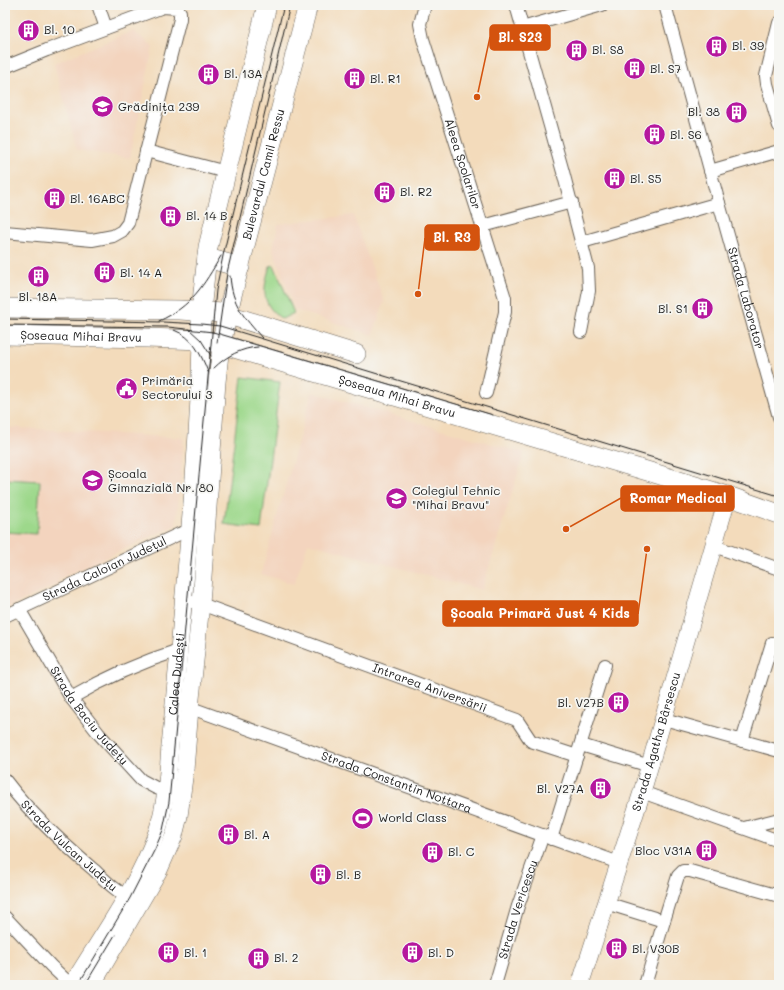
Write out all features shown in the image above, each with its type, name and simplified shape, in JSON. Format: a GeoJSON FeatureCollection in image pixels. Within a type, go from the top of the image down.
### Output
{"type":"FeatureCollection","features":[{"type":"Feature","properties":{"kind":"main road"},"geometry":{"type":"LineString","coordinates":[[201,340],[201,311],[211,234],[267,5]]}},
{"type":"Feature","properties":{"kind":"main road","name":"Bulevardul Camil Ressu"},"geometry":{"type":"LineString","coordinates":[[221,344],[227,315],[308,5]]}},
{"type":"Feature","properties":{"kind":"main road"},"geometry":{"type":"LineString","coordinates":[[207,258],[240,267]]}},
{"type":"Feature","properties":{"kind":"main road"},"geometry":{"type":"LineString","coordinates":[[5,308],[201,311],[227,315],[356,354]]}},
{"type":"Feature","properties":{"kind":"main road"},"geometry":{"type":"LineString","coordinates":[[156,338],[157,310]]}},
{"type":"Feature","properties":{"kind":"main road"},"geometry":{"type":"LineString","coordinates":[[265,357],[272,328]]}},
{"type":"Feature","properties":{"kind":"main road","name":"Șoseaua Mihai Bravu"},"geometry":{"type":"LineString","coordinates":[[5,335],[156,338],[201,340],[221,344],[728,496],[779,514]]}},
{"type":"Feature","properties":{"kind":"main road","name":"Calea Dudești"},"geometry":{"type":"LineString","coordinates":[[92,985],[133,900],[144,862],[155,836],[163,809],[189,531],[198,408],[201,340]]}},
{"type":"Feature","properties":{"kind":"main road","name":"Calea Dudești"},"geometry":{"type":"LineString","coordinates":[[72,985],[133,900],[159,870],[174,836],[179,816],[183,796],[190,708],[201,604],[216,390],[221,344]]}},
{"type":"Feature","properties":{"kind":"main road","name":"Strada Agatha Bârsescu"},"geometry":{"type":"LineString","coordinates":[[580,985],[650,766],[728,496]]}},
{"type":"Feature","properties":{"kind":"street"},"geometry":{"type":"LineString","coordinates":[[98,5],[106,28]]}},
{"type":"Feature","properties":{"kind":"street","name":"Aleea Școlarilor"},"geometry":{"type":"LineString","coordinates":[[424,5],[420,24],[423,39],[501,282],[506,305],[486,393]]}},
{"type":"Feature","properties":{"kind":"street"},"geometry":{"type":"LineString","coordinates":[[516,5],[572,202],[588,268],[589,291],[581,332]]}},
{"type":"Feature","properties":{"kind":"street"},"geometry":{"type":"LineString","coordinates":[[522,28],[602,5]]}},
{"type":"Feature","properties":{"kind":"street","name":"Strada Laborator"},"geometry":{"type":"LineString","coordinates":[[665,5],[718,203],[779,417]]}},
{"type":"Feature","properties":{"kind":"street"},"geometry":{"type":"LineString","coordinates":[[5,67],[106,28],[163,8],[177,8],[180,12],[178,26],[128,223],[122,231],[104,239],[92,240],[5,232]]}},
{"type":"Feature","properties":{"kind":"street"},"geometry":{"type":"LineString","coordinates":[[779,23],[766,76],[779,126]]}},
{"type":"Feature","properties":{"kind":"street"},"geometry":{"type":"LineString","coordinates":[[146,151],[226,172]]}},
{"type":"Feature","properties":{"kind":"street"},"geometry":{"type":"LineString","coordinates":[[710,171],[779,151]]}},
{"type":"Feature","properties":{"kind":"street"},"geometry":{"type":"LineString","coordinates":[[483,226],[572,202]]}},
{"type":"Feature","properties":{"kind":"street"},"geometry":{"type":"LineString","coordinates":[[582,242],[718,203]]}},
{"type":"Feature","properties":{"kind":"street","name":"Strada Caloian Județul"},"geometry":{"type":"LineString","coordinates":[[5,616],[179,534],[200,528],[207,528]]}},
{"type":"Feature","properties":{"kind":"street"},"geometry":{"type":"LineString","coordinates":[[714,546],[779,569]]}},
{"type":"Feature","properties":{"kind":"street","name":"Intrarea Aniversării"},"geometry":{"type":"LineString","coordinates":[[183,600],[201,604],[517,720],[531,741],[650,766]]}},
{"type":"Feature","properties":{"kind":"street","name":"Strada Baciu Județu"},"geometry":{"type":"LineString","coordinates":[[19,609],[71,698],[99,734],[141,780],[165,792],[183,796]]}},
{"type":"Feature","properties":{"kind":"street"},"geometry":{"type":"LineString","coordinates":[[742,741],[772,643]]}},
{"type":"Feature","properties":{"kind":"street"},"geometry":{"type":"LineString","coordinates":[[71,698],[88,688],[139,664],[179,650]]}},
{"type":"Feature","properties":{"kind":"street"},"geometry":{"type":"LineString","coordinates":[[579,751],[605,665]]}},
{"type":"Feature","properties":{"kind":"street","name":"Strada Constantin Nottara"},"geometry":{"type":"LineString","coordinates":[[174,702],[618,863]]}},
{"type":"Feature","properties":{"kind":"street"},"geometry":{"type":"LineString","coordinates":[[664,719],[779,751]]}},
{"type":"Feature","properties":{"kind":"street","name":"Strada Vericescu"},"geometry":{"type":"LineString","coordinates":[[494,985],[518,906],[547,837],[579,751]]}},
{"type":"Feature","properties":{"kind":"street","name":"Strada Vulcan Județu"},"geometry":{"type":"LineString","coordinates":[[5,780],[14,792],[50,830],[119,892],[133,900]]}},
{"type":"Feature","properties":{"kind":"street"},"geometry":{"type":"LineString","coordinates":[[642,792],[779,841]]}},
{"type":"Feature","properties":{"kind":"street"},"geometry":{"type":"LineString","coordinates":[[744,828],[779,819]]}},
{"type":"Feature","properties":{"kind":"street"},"geometry":{"type":"LineString","coordinates":[[645,985],[678,876],[683,871],[690,871],[779,896]]}},
{"type":"Feature","properties":{"kind":"street"},"geometry":{"type":"LineString","coordinates":[[606,903],[664,921]]}},
{"type":"Feature","properties":{"kind":"street"},"geometry":{"type":"LineString","coordinates":[[5,917],[51,966],[72,985]]}},
{"type":"Feature","properties":{"kind":"shaded area","name":"Grădinița 239"},"geometry":{"type":"Polygon","coordinates":[[[133,31],[153,46],[130,158],[77,150],[54,63],[133,31]]]}},
{"type":"Feature","properties":{"kind":"shaded area"},"geometry":{"type":"Polygon","coordinates":[[[353,215],[384,301],[373,335],[295,310],[273,250],[278,224],[353,215]]]}},
{"type":"Feature","properties":{"kind":"shaded area","name":"Colegiul Tehnic \"Mihai Bravu\""},"geometry":{"type":"Polygon","coordinates":[[[312,392],[524,453],[482,590],[308,543],[294,584],[261,574],[312,392]]]}},
{"type":"Feature","properties":{"kind":"shaded area","name":"Școala Gimnazială Nr. 80"},"geometry":{"type":"Polygon","coordinates":[[[5,427],[184,438],[176,525],[59,579],[58,584],[5,609],[5,427]]]}},
{"type":"Feature","properties":{"kind":"green space"},"geometry":{"type":"Polygon","coordinates":[[[274,265],[294,313],[282,319],[270,307],[265,295],[266,281],[270,266],[274,265]]]}},
{"type":"Feature","properties":{"kind":"green space"},"geometry":{"type":"Polygon","coordinates":[[[242,377],[280,382],[261,529],[224,524],[242,377]]]}},
{"type":"Feature","properties":{"kind":"green space"},"geometry":{"type":"Polygon","coordinates":[[[5,479],[40,481],[37,534],[5,532],[5,479]]]}},
{"type":"Feature","properties":{"kind":"tram line"},"geometry":{"type":"LineString","coordinates":[[78,985],[130,898],[155,849],[163,830],[169,802],[216,290],[224,251],[284,5]]}},
{"type":"Feature","properties":{"kind":"tram line"},"geometry":{"type":"LineString","coordinates":[[217,343],[227,273],[290,5]]}},
{"type":"Feature","properties":{"kind":"tram line"},"geometry":{"type":"LineString","coordinates":[[159,321],[180,309],[196,294],[221,256]]}},
{"type":"Feature","properties":{"kind":"tram line"},"geometry":{"type":"LineString","coordinates":[[230,276],[236,303],[244,317],[262,338]]}},
{"type":"Feature","properties":{"kind":"tram line"},"geometry":{"type":"LineString","coordinates":[[5,319],[163,322],[220,326],[779,496]]}},
{"type":"Feature","properties":{"kind":"tram line"},"geometry":{"type":"LineString","coordinates":[[5,325],[168,327],[213,332],[493,415]]}},
{"type":"Feature","properties":{"kind":"tram line"},"geometry":{"type":"LineString","coordinates":[[189,329],[201,340],[211,356]]}},
{"type":"Feature","properties":{"kind":"tram line"},"geometry":{"type":"LineString","coordinates":[[174,330],[181,333],[196,347],[208,372]]}},
{"type":"Feature","properties":{"kind":"tram line"},"geometry":{"type":"LineString","coordinates":[[214,368],[234,353],[258,347]]}},
{"type":"Feature","properties":{"kind":"tram line"},"geometry":{"type":"LineString","coordinates":[[85,985],[115,935]]}},
{"type":"Feature","properties":{"kind":"place","name":"Bl. 10"},"geometry":{"type":"Point","coordinates":[28,30]}},
{"type":"Feature","properties":{"kind":"place","name":"Bl. 39"},"geometry":{"type":"Point","coordinates":[717,46]}},
{"type":"Feature","properties":{"kind":"place","name":"Bl. S8"},"geometry":{"type":"Point","coordinates":[577,50]}},
{"type":"Feature","properties":{"kind":"place","name":"Bl. S7"},"geometry":{"type":"Point","coordinates":[634,69]}},
{"type":"Feature","properties":{"kind":"place","name":"Bl. 13A"},"geometry":{"type":"Point","coordinates":[208,74]}},
{"type":"Feature","properties":{"kind":"place","name":"Bl. R1"},"geometry":{"type":"Point","coordinates":[355,79]}},
{"type":"Feature","properties":{"kind":"place","name":"Bl. S23"},"geometry":{"type":"Point","coordinates":[477,97]}},
{"type":"Feature","properties":{"kind":"place","name":"Grădinița 239"},"geometry":{"type":"Point","coordinates":[103,107]}},
{"type":"Feature","properties":{"kind":"place","name":"Bl. 38"},"geometry":{"type":"Point","coordinates":[736,112]}},
{"type":"Feature","properties":{"kind":"place","name":"Bl. S6"},"geometry":{"type":"Point","coordinates":[654,135]}},
{"type":"Feature","properties":{"kind":"place","name":"Bl. S5"},"geometry":{"type":"Point","coordinates":[615,179]}},
{"type":"Feature","properties":{"kind":"place","name":"Bl. R2"},"geometry":{"type":"Point","coordinates":[384,192]}},
{"type":"Feature","properties":{"kind":"place","name":"Bl. 16ABC"},"geometry":{"type":"Point","coordinates":[54,199]}},
{"type":"Feature","properties":{"kind":"place","name":"Bl. 14 B"},"geometry":{"type":"Point","coordinates":[171,216]}},
{"type":"Feature","properties":{"kind":"place","name":"Bl. 14 A"},"geometry":{"type":"Point","coordinates":[104,273]}},
{"type":"Feature","properties":{"kind":"place","name":"Bl. 18A"},"geometry":{"type":"Point","coordinates":[38,276]}},
{"type":"Feature","properties":{"kind":"place","name":"Bl. R3"},"geometry":{"type":"Point","coordinates":[418,294]}},
{"type":"Feature","properties":{"kind":"place","name":"Bl. S1"},"geometry":{"type":"Point","coordinates":[703,309]}},
{"type":"Feature","properties":{"kind":"place","name":"Primăria Sectorului 3"},"geometry":{"type":"Point","coordinates":[126,388]}},
{"type":"Feature","properties":{"kind":"place","name":"Școala Gimnazială Nr. 80"},"geometry":{"type":"Point","coordinates":[93,481]}},
{"type":"Feature","properties":{"kind":"place","name":"Colegiul Tehnic \"Mihai Bravu\""},"geometry":{"type":"Point","coordinates":[397,498]}},
{"type":"Feature","properties":{"kind":"place","name":"Romar Medical"},"geometry":{"type":"Point","coordinates":[566,529]}},
{"type":"Feature","properties":{"kind":"place","name":"Școala Primară Just 4 Kids"},"geometry":{"type":"Point","coordinates":[647,549]}},
{"type":"Feature","properties":{"kind":"place","name":"Bl. V27B"},"geometry":{"type":"Point","coordinates":[619,703]}},
{"type":"Feature","properties":{"kind":"place","name":"Bl. V27A"},"geometry":{"type":"Point","coordinates":[600,789]}},
{"type":"Feature","properties":{"kind":"place","name":"World Class"},"geometry":{"type":"Point","coordinates":[362,818]}},
{"type":"Feature","properties":{"kind":"place","name":"Bl. A"},"geometry":{"type":"Point","coordinates":[228,835]}},
{"type":"Feature","properties":{"kind":"place","name":"Bloc V31A"},"geometry":{"type":"Point","coordinates":[707,851]}},
{"type":"Feature","properties":{"kind":"place","name":"Bl. C"},"geometry":{"type":"Point","coordinates":[432,852]}},
{"type":"Feature","properties":{"kind":"place","name":"Bl. B"},"geometry":{"type":"Point","coordinates":[320,875]}},
{"type":"Feature","properties":{"kind":"place","name":"Bl. V30B"},"geometry":{"type":"Point","coordinates":[617,949]}},
{"type":"Feature","properties":{"kind":"place","name":"Bl. 1"},"geometry":{"type":"Point","coordinates":[169,953]}},
{"type":"Feature","properties":{"kind":"place","name":"Bl. D"},"geometry":{"type":"Point","coordinates":[413,953]}},
{"type":"Feature","properties":{"kind":"place","name":"Bl. 2"},"geometry":{"type":"Point","coordinates":[259,958]}}]}
